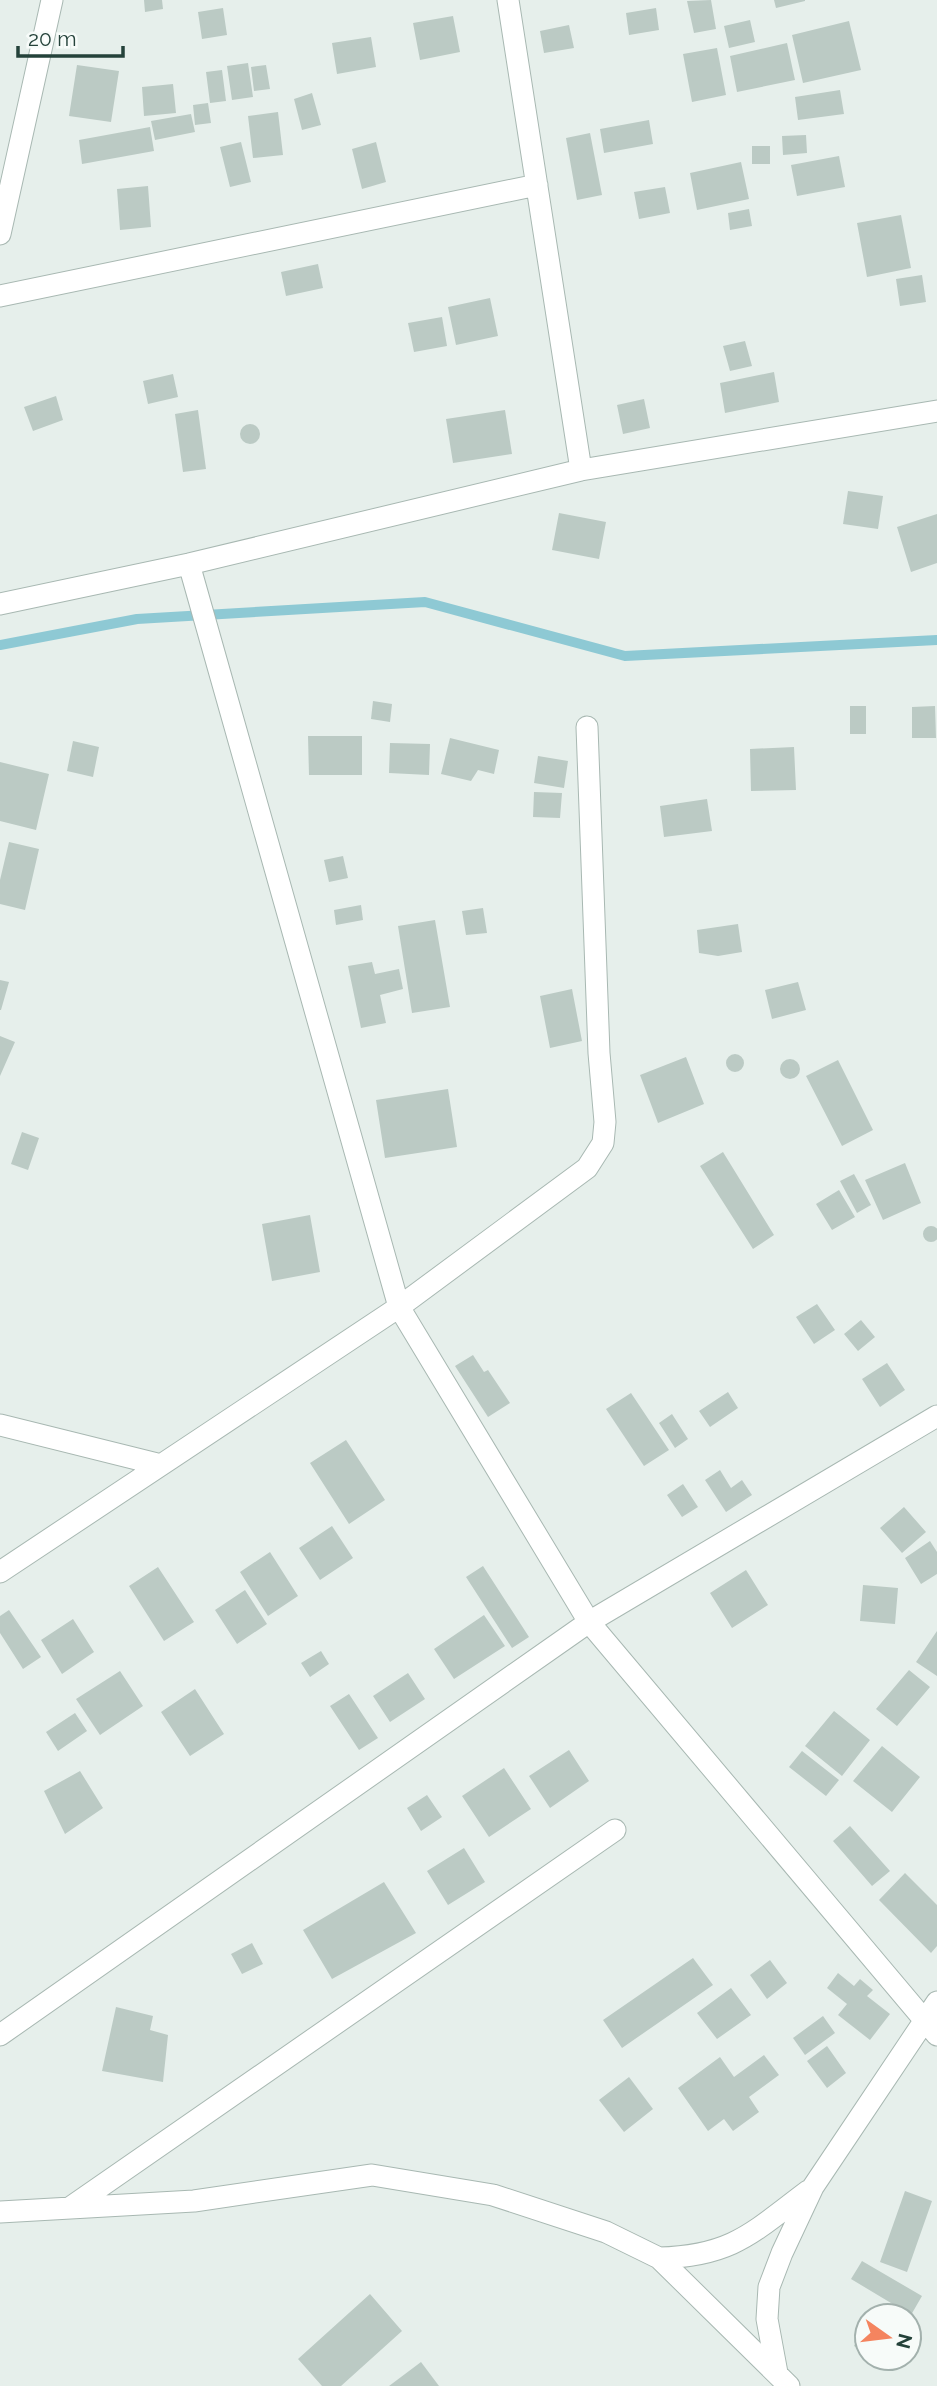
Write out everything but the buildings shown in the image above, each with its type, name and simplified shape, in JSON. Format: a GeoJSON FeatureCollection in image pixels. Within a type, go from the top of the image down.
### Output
{"type":"FeatureCollection","features":[{"type":"Feature","properties":{"kind":"street"},"geometry":{"type":"LineString","coordinates":[[0,234],[52,0]]}},
{"type":"Feature","properties":{"kind":"street"},"geometry":{"type":"LineString","coordinates":[[508,0],[581,470]]}},
{"type":"Feature","properties":{"kind":"street"},"geometry":{"type":"LineString","coordinates":[[0,296],[537,185]]}},
{"type":"Feature","properties":{"kind":"street"},"geometry":{"type":"LineString","coordinates":[[0,604],[189,564],[581,470],[937,411]]}},
{"type":"Feature","properties":{"kind":"street"},"geometry":{"type":"LineString","coordinates":[[189,564],[399,1307],[589,1622],[931,2028]]}},
{"type":"Feature","properties":{"kind":"street"},"geometry":{"type":"LineString","coordinates":[[0,1572],[399,1307],[587,1168],[603,1143],[605,1122],[598,1053],[587,727]]}},
{"type":"Feature","properties":{"kind":"street"},"geometry":{"type":"LineString","coordinates":[[0,2035],[589,1622],[937,1416]]}},
{"type":"Feature","properties":{"kind":"street"},"geometry":{"type":"LineString","coordinates":[[0,1425],[160,1465]]}},
{"type":"Feature","properties":{"kind":"street"},"geometry":{"type":"LineString","coordinates":[[69,2208],[615,1830]]}},
{"type":"Feature","properties":{"kind":"street"},"geometry":{"type":"LineString","coordinates":[[783,2380],[767,2319],[769,2287],[813,2188],[931,2028],[937,2003]]}},
{"type":"Feature","properties":{"kind":"street"},"geometry":{"type":"LineString","coordinates":[[0,2212],[194,2201],[373,2175],[494,2195],[606,2232],[659,2258],[783,2380]]}},
{"type":"Feature","properties":{"kind":"street"},"geometry":{"type":"LineString","coordinates":[[659,2258],[694,2257],[725,2249],[755,2231],[813,2188]]}},
{"type":"Feature","properties":{"kind":"waterway"},"geometry":{"type":"LineString","coordinates":[[0,645],[137,619],[425,602],[625,656],[937,640]]}}]}
